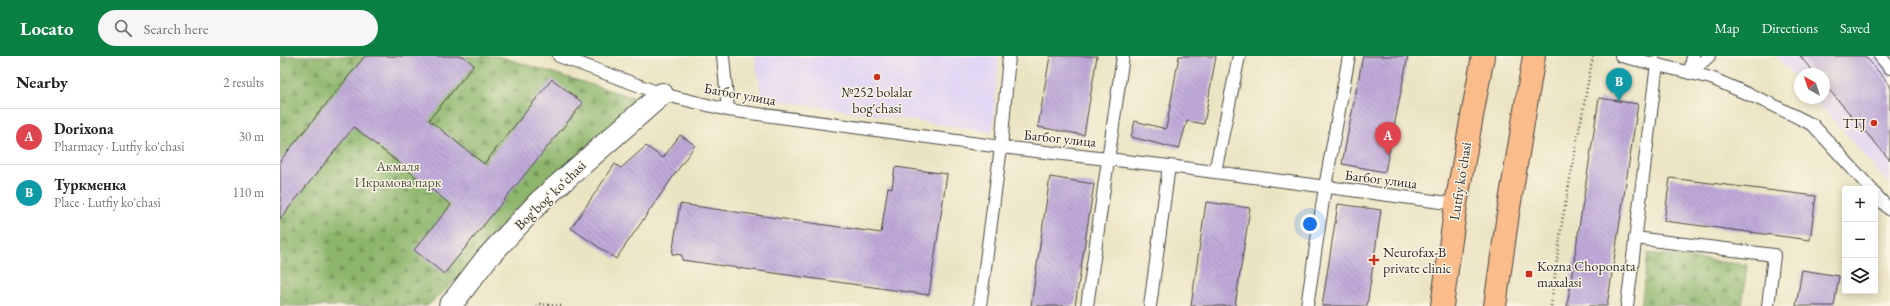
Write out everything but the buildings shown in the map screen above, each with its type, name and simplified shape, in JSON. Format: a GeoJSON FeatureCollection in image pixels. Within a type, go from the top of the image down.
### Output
{"type":"FeatureCollection","features":[{"type":"Feature","properties":{"kind":"main road","name":"Lutfiy ko'chasi"},"geometry":{"type":"LineString","coordinates":[[1442,306],[1456,204],[1483,56]]}},
{"type":"Feature","properties":{"kind":"main road"},"geometry":{"type":"LineString","coordinates":[[1495,306],[1508,214],[1534,56]]}},
{"type":"Feature","properties":{"kind":"street","name":"Bogʻbogʻ koʻchasi"},"geometry":{"type":"LineString","coordinates":[[450,306],[486,259],[540,201],[662,94]]}},
{"type":"Feature","properties":{"kind":"lane","name":"Багбог улица"},"geometry":{"type":"LineString","coordinates":[[559,56],[662,94],[728,110],[1001,147],[1169,166],[1456,204]]}},
{"type":"Feature","properties":{"kind":"lane"},"geometry":{"type":"LineString","coordinates":[[723,56],[728,110]]}},
{"type":"Feature","properties":{"kind":"lane"},"geometry":{"type":"LineString","coordinates":[[980,306],[1001,147],[1009,56]]}},
{"type":"Feature","properties":{"kind":"lane"},"geometry":{"type":"LineString","coordinates":[[1087,306],[1124,56]]}},
{"type":"Feature","properties":{"kind":"lane"},"geometry":{"type":"LineString","coordinates":[[1215,172],[1239,56]]}},
{"type":"Feature","properties":{"kind":"lane"},"geometry":{"type":"LineString","coordinates":[[1307,306],[1325,187],[1349,56]]}},
{"type":"Feature","properties":{"kind":"lane"},"geometry":{"type":"LineString","coordinates":[[1621,56],[1657,64],[1724,84],[1771,104],[1813,125],[1868,186]]}},
{"type":"Feature","properties":{"kind":"lane"},"geometry":{"type":"LineString","coordinates":[[1690,73],[1693,56]]}},
{"type":"Feature","properties":{"kind":"lane"},"geometry":{"type":"LineString","coordinates":[[1690,73],[1709,56]]}},
{"type":"Feature","properties":{"kind":"lane"},"geometry":{"type":"LineString","coordinates":[[1880,56],[1890,68]]}},
{"type":"Feature","properties":{"kind":"lane"},"geometry":{"type":"LineString","coordinates":[[1627,306],[1657,64]]}},
{"type":"Feature","properties":{"kind":"lane"},"geometry":{"type":"LineString","coordinates":[[1150,306],[1169,166]]}},
{"type":"Feature","properties":{"kind":"lane"},"geometry":{"type":"LineString","coordinates":[[1878,197],[1890,210]]}},
{"type":"Feature","properties":{"kind":"lane"},"geometry":{"type":"LineString","coordinates":[[1635,238],[1774,255],[1768,306]]}},
{"type":"Feature","properties":{"kind":"path"},"geometry":{"type":"LineString","coordinates":[[1550,306],[1562,222],[1593,56]]}},
{"type":"Feature","properties":{"kind":"path"},"geometry":{"type":"LineString","coordinates":[[537,306],[539,304],[562,306]]}},
{"type":"Feature","properties":{"kind":"shaded area","name":"№252 bolalar bog'chasi"},"geometry":{"type":"Polygon","coordinates":[[[755,56],[999,56],[992,132],[762,98],[755,56]]]}},
{"type":"Feature","properties":{"kind":"shaded area","name":"TTJ"},"geometry":{"type":"Polygon","coordinates":[[[1776,56],[1890,56],[1890,184],[1818,104],[1830,104],[1830,68],[1794,68],[1794,76],[1776,56]]]}},
{"type":"Feature","properties":{"kind":"green space","name":"Акмаля Икрамова парк"},"geometry":{"type":"Polygon","coordinates":[[[280,56],[498,56],[654,104],[427,306],[280,306],[280,56]]]}},
{"type":"Feature","properties":{"kind":"green space"},"geometry":{"type":"Polygon","coordinates":[[[1648,253],[1747,265],[1742,306],[1641,306],[1648,253]]]}},
{"type":"Feature","properties":{"kind":"place","name":"№252 bolalar bog'chasi"},"geometry":{"type":"Point","coordinates":[877,77]}},
{"type":"Feature","properties":{"kind":"place","name":"Туркменка"},"geometry":{"type":"Point","coordinates":[1619,101]}},
{"type":"Feature","properties":{"kind":"place","name":"TTJ"},"geometry":{"type":"Point","coordinates":[1874,123]}},
{"type":"Feature","properties":{"kind":"place","name":"Dorixona"},"geometry":{"type":"Point","coordinates":[1388,155]}},
{"type":"Feature","properties":{"kind":"place","name":"Neurofax-B private clinic"},"geometry":{"type":"Point","coordinates":[1374,260]}},
{"type":"Feature","properties":{"kind":"place","name":"Kozna Choponata maxalasi"},"geometry":{"type":"Point","coordinates":[1529,274]}}]}
